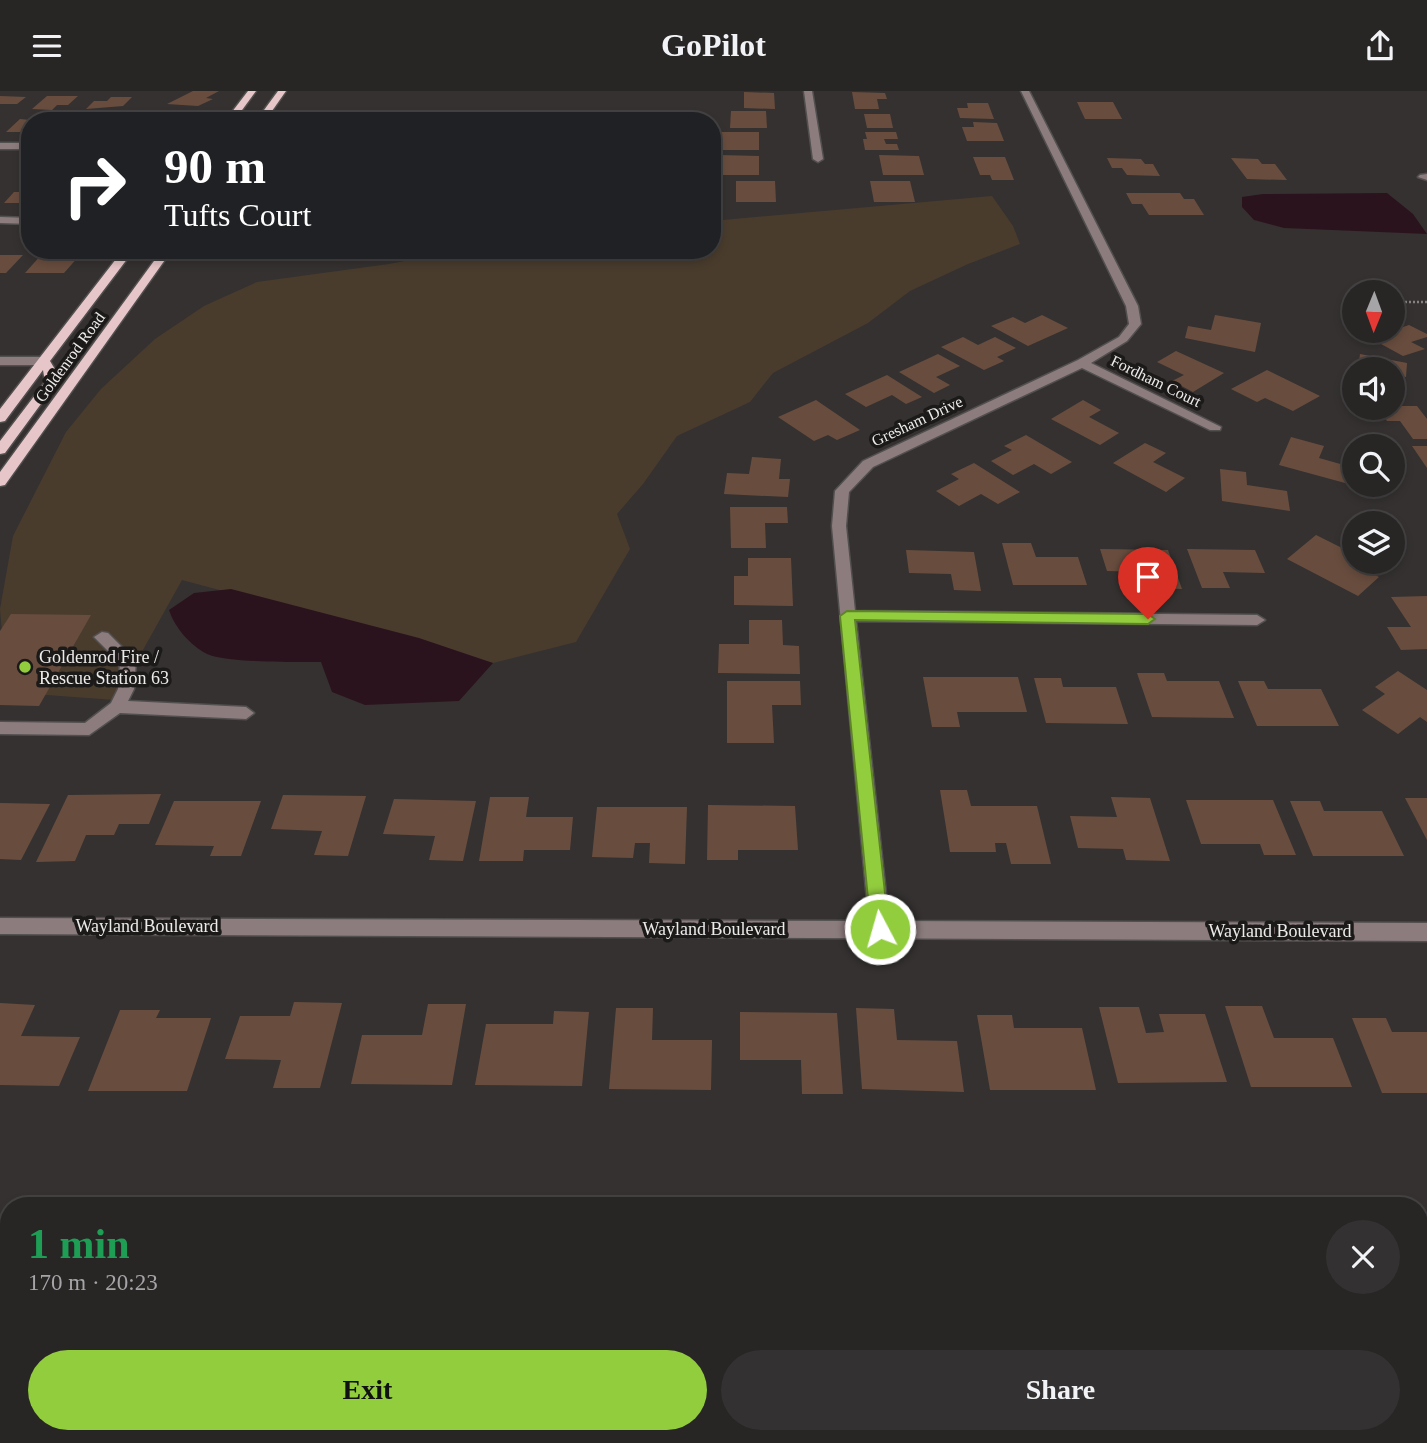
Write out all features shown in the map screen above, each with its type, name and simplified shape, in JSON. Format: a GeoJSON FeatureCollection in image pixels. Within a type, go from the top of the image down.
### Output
{"type":"FeatureCollection","features":[{"type":"Feature","properties":{"kind":"main road"},"geometry":{"type":"LineString","coordinates":[[236,112],[252,91]]}},
{"type":"Feature","properties":{"kind":"main road"},"geometry":{"type":"LineString","coordinates":[[267,112],[282,91]]}},
{"type":"Feature","properties":{"kind":"main road","name":"Goldenrod Road"},"geometry":{"type":"LineString","coordinates":[[0,418],[123,259]]}},
{"type":"Feature","properties":{"kind":"main road","name":"Goldenrod Road"},"geometry":{"type":"LineString","coordinates":[[0,482],[161,259]]}},
{"type":"Feature","properties":{"kind":"main road"},"geometry":{"type":"LineString","coordinates":[[0,450],[51,382],[50,371],[44,361]]}},
{"type":"Feature","properties":{"kind":"street"},"geometry":{"type":"LineString","coordinates":[[808,91],[818,159]]}},
{"type":"Feature","properties":{"kind":"street","name":"Gresham Drive"},"geometry":{"type":"LineString","coordinates":[[880,929],[839,526],[842,491],[868,464],[1082,363],[1122,339],[1135,324],[1132,306],[1025,91]]}},
{"type":"Feature","properties":{"kind":"street"},"geometry":{"type":"LineString","coordinates":[[0,146],[21,146]]}},
{"type":"Feature","properties":{"kind":"street"},"geometry":{"type":"LineString","coordinates":[[0,221],[21,221]]}},
{"type":"Feature","properties":{"kind":"street"},"geometry":{"type":"LineString","coordinates":[[0,232],[21,232]]}},
{"type":"Feature","properties":{"kind":"street"},"geometry":{"type":"LineString","coordinates":[[0,361],[44,361]]}},
{"type":"Feature","properties":{"kind":"street","name":"Fordham Court"},"geometry":{"type":"LineString","coordinates":[[1082,363],[1215,427]]}},
{"type":"Feature","properties":{"kind":"street"},"geometry":{"type":"LineString","coordinates":[[847,616],[1257,620]]}},
{"type":"Feature","properties":{"kind":"street"},"geometry":{"type":"LineString","coordinates":[[0,728],[89,729],[117,707],[125,689],[128,661],[102,637]]}},
{"type":"Feature","properties":{"kind":"street"},"geometry":{"type":"LineString","coordinates":[[117,707],[246,713]]}},
{"type":"Feature","properties":{"kind":"street","name":"Wayland Boulevard"},"geometry":{"type":"LineString","coordinates":[[0,926],[1427,932]]}},
{"type":"Feature","properties":{"kind":"path"},"geometry":{"type":"LineString","coordinates":[[1405,302],[1427,302]]}},
{"type":"Feature","properties":{"kind":"shaded area"},"geometry":{"type":"Polygon","coordinates":[[[1387,193],[1413,214],[1427,234],[1284,228],[1254,220],[1242,207],[1242,197],[1263,194],[1387,193]]]}},
{"type":"Feature","properties":{"kind":"shaded area"},"geometry":{"type":"Polygon","coordinates":[[[992,196],[1013,226],[1020,244],[910,291],[868,323],[773,373],[750,402],[677,436],[643,484],[617,514],[630,549],[576,642],[493,663],[182,580],[115,700],[33,694],[5,668],[0,609],[13,536],[66,432],[101,389],[155,339],[204,306],[257,282],[415,259],[721,259],[721,220],[992,196]]]}},
{"type":"Feature","properties":{"kind":"shaded area"},"geometry":{"type":"Polygon","coordinates":[[[231,589],[419,638],[493,663],[459,701],[365,705],[332,692],[321,662],[230,659],[207,654],[195,646],[179,629],[169,610],[194,593],[231,589]]]}},
{"type":"Feature","properties":{"kind":"building"},"geometry":{"type":"Polygon","coordinates":[[[193,91],[219,91],[206,98],[213,99],[198,106],[167,104],[193,91]]]}},
{"type":"Feature","properties":{"kind":"building"},"geometry":{"type":"Polygon","coordinates":[[[744,92],[774,93],[775,109],[744,108],[744,92]]]}},
{"type":"Feature","properties":{"kind":"building"},"geometry":{"type":"Polygon","coordinates":[[[852,92],[885,93],[887,99],[877,99],[879,109],[855,109],[852,92]]]}},
{"type":"Feature","properties":{"kind":"building"},"geometry":{"type":"Polygon","coordinates":[[[0,96],[26,97],[17,104],[0,104],[0,96]]]}},
{"type":"Feature","properties":{"kind":"building"},"geometry":{"type":"Polygon","coordinates":[[[47,96],[78,96],[68,105],[57,105],[52,110],[32,109],[47,96]]]}},
{"type":"Feature","properties":{"kind":"building"},"geometry":{"type":"Polygon","coordinates":[[[111,97],[132,97],[123,106],[86,109],[94,101],[107,101],[111,97]]]}},
{"type":"Feature","properties":{"kind":"building"},"geometry":{"type":"Polygon","coordinates":[[[1077,102],[1113,102],[1122,119],[1085,119],[1077,102]]]}},
{"type":"Feature","properties":{"kind":"building"},"geometry":{"type":"Polygon","coordinates":[[[967,103],[988,103],[994,119],[960,118],[957,108],[968,108],[967,103]]]}},
{"type":"Feature","properties":{"kind":"building"},"geometry":{"type":"Polygon","coordinates":[[[731,111],[766,111],[767,128],[730,128],[731,111]]]}},
{"type":"Feature","properties":{"kind":"building"},"geometry":{"type":"Polygon","coordinates":[[[864,114],[890,114],[893,128],[867,128],[864,114]]]}},
{"type":"Feature","properties":{"kind":"building"},"geometry":{"type":"Polygon","coordinates":[[[20,119],[21,119],[21,132],[6,132],[20,119]]]}},
{"type":"Feature","properties":{"kind":"building"},"geometry":{"type":"Polygon","coordinates":[[[973,122],[997,123],[1004,141],[967,141],[962,127],[974,127],[973,122]]]}},
{"type":"Feature","properties":{"kind":"building"},"geometry":{"type":"Polygon","coordinates":[[[721,132],[759,132],[759,150],[721,150],[721,132]]]}},
{"type":"Feature","properties":{"kind":"building"},"geometry":{"type":"Polygon","coordinates":[[[865,132],[896,132],[898,139],[884,139],[886,144],[897,144],[899,150],[865,150],[865,132]]]}},
{"type":"Feature","properties":{"kind":"building"},"geometry":{"type":"Polygon","coordinates":[[[721,155],[759,156],[759,175],[721,175],[721,155]]]}},
{"type":"Feature","properties":{"kind":"building"},"geometry":{"type":"Polygon","coordinates":[[[879,155],[919,156],[924,175],[883,175],[879,155]]]}},
{"type":"Feature","properties":{"kind":"building"},"geometry":{"type":"Polygon","coordinates":[[[973,157],[1005,157],[1014,180],[992,180],[990,175],[980,175],[973,157]]]}},
{"type":"Feature","properties":{"kind":"building"},"geometry":{"type":"Polygon","coordinates":[[[1107,158],[1141,159],[1145,164],[1153,164],[1160,176],[1127,175],[1122,168],[1112,168],[1107,158]]]}},
{"type":"Feature","properties":{"kind":"building"},"geometry":{"type":"Polygon","coordinates":[[[1231,158],[1258,159],[1262,164],[1275,164],[1287,180],[1247,179],[1231,158]]]}},
{"type":"Feature","properties":{"kind":"building"},"geometry":{"type":"Polygon","coordinates":[[[736,181],[775,181],[776,202],[736,202],[736,181]]]}},
{"type":"Feature","properties":{"kind":"building"},"geometry":{"type":"Polygon","coordinates":[[[870,181],[910,181],[915,202],[874,202],[870,181]]]}},
{"type":"Feature","properties":{"kind":"building"},"geometry":{"type":"Polygon","coordinates":[[[14,192],[21,192],[21,203],[4,203],[14,192]]]}},
{"type":"Feature","properties":{"kind":"building"},"geometry":{"type":"Polygon","coordinates":[[[1126,193],[1180,193],[1184,199],[1194,199],[1204,215],[1149,215],[1142,204],[1132,204],[1126,193]]]}},
{"type":"Feature","properties":{"kind":"building"},"geometry":{"type":"Polygon","coordinates":[[[0,255],[21,255],[6,273],[0,273],[0,255]]]}},
{"type":"Feature","properties":{"kind":"building"},"geometry":{"type":"Polygon","coordinates":[[[38,259],[76,259],[64,273],[25,273],[38,259]]]}},
{"type":"Feature","properties":{"kind":"building"},"geometry":{"type":"Polygon","coordinates":[[[1042,315],[1068,328],[1028,346],[991,326],[1013,317],[1025,323],[1042,315]]]}},
{"type":"Feature","properties":{"kind":"building"},"geometry":{"type":"Polygon","coordinates":[[[1215,315],[1261,323],[1255,352],[1185,338],[1188,326],[1211,330],[1215,315]]]}},
{"type":"Feature","properties":{"kind":"building"},"geometry":{"type":"Polygon","coordinates":[[[1409,325],[1427,334],[1427,337],[1411,342],[1425,349],[1403,356],[1379,343],[1405,343],[1405,326],[1409,325]]]}},
{"type":"Feature","properties":{"kind":"building"},"geometry":{"type":"Polygon","coordinates":[[[963,337],[978,345],[995,337],[1016,348],[997,357],[1004,361],[984,370],[941,347],[963,337]]]}},
{"type":"Feature","properties":{"kind":"building"},"geometry":{"type":"Polygon","coordinates":[[[1176,351],[1224,373],[1193,392],[1172,381],[1184,375],[1157,362],[1176,351]]]}},
{"type":"Feature","properties":{"kind":"building"},"geometry":{"type":"Polygon","coordinates":[[[938,354],[960,366],[936,377],[950,385],[934,393],[899,372],[938,354]]]}},
{"type":"Feature","properties":{"kind":"building"},"geometry":{"type":"Polygon","coordinates":[[[1267,370],[1320,396],[1293,411],[1265,398],[1257,402],[1231,389],[1267,370]]]}},
{"type":"Feature","properties":{"kind":"building"},"geometry":{"type":"Polygon","coordinates":[[[887,375],[922,397],[906,404],[892,395],[866,407],[845,394],[887,375]]]}},
{"type":"Feature","properties":{"kind":"building"},"geometry":{"type":"Polygon","coordinates":[[[816,400],[860,430],[837,440],[828,435],[814,441],[778,417],[816,400]]]}},
{"type":"Feature","properties":{"kind":"building"},"geometry":{"type":"Polygon","coordinates":[[[1083,400],[1101,410],[1089,417],[1119,433],[1100,445],[1051,419],[1083,400]]]}},
{"type":"Feature","properties":{"kind":"building"},"geometry":{"type":"Polygon","coordinates":[[[1405,406],[1417,406],[1427,419],[1427,439],[1413,439],[1400,421],[1387,421],[1405,420],[1405,406]]]}},
{"type":"Feature","properties":{"kind":"building"},"geometry":{"type":"Polygon","coordinates":[[[1026,435],[1072,462],[1051,474],[1034,464],[1013,475],[991,461],[1012,450],[1004,446],[1026,435]]]}},
{"type":"Feature","properties":{"kind":"building"},"geometry":{"type":"Polygon","coordinates":[[[1291,437],[1324,446],[1319,458],[1342,464],[1342,482],[1279,465],[1291,437]]]}},
{"type":"Feature","properties":{"kind":"building"},"geometry":{"type":"Polygon","coordinates":[[[1145,443],[1166,453],[1153,462],[1185,478],[1166,492],[1113,463],[1145,443]]]}},
{"type":"Feature","properties":{"kind":"building"},"geometry":{"type":"Polygon","coordinates":[[[1412,446],[1427,446],[1427,468],[1412,446]]]}},
{"type":"Feature","properties":{"kind":"building"},"geometry":{"type":"Polygon","coordinates":[[[752,457],[781,459],[779,479],[790,479],[788,497],[724,494],[727,473],[749,474],[752,457]]]}},
{"type":"Feature","properties":{"kind":"building"},"geometry":{"type":"Polygon","coordinates":[[[974,463],[1020,492],[998,504],[981,494],[959,506],[936,491],[959,479],[951,474],[974,463]]]}},
{"type":"Feature","properties":{"kind":"building"},"geometry":{"type":"Polygon","coordinates":[[[1220,469],[1246,472],[1247,485],[1287,491],[1290,511],[1222,501],[1220,469]]]}},
{"type":"Feature","properties":{"kind":"building"},"geometry":{"type":"Polygon","coordinates":[[[730,507],[787,507],[788,523],[765,523],[766,548],[731,548],[730,507]]]}},
{"type":"Feature","properties":{"kind":"building"},"geometry":{"type":"Polygon","coordinates":[[[1316,535],[1342,548],[1342,574],[1373,574],[1379,577],[1358,596],[1287,559],[1316,535]]]}},
{"type":"Feature","properties":{"kind":"building"},"geometry":{"type":"Polygon","coordinates":[[[1002,543],[1031,543],[1036,557],[1078,557],[1087,585],[1013,585],[1002,543]]]}},
{"type":"Feature","properties":{"kind":"building"},"geometry":{"type":"Polygon","coordinates":[[[1100,549],[1168,550],[1182,589],[1154,588],[1149,572],[1107,571],[1100,549]]]}},
{"type":"Feature","properties":{"kind":"building"},"geometry":{"type":"Polygon","coordinates":[[[1187,549],[1255,550],[1265,573],[1223,572],[1230,588],[1202,588],[1187,549]]]}},
{"type":"Feature","properties":{"kind":"building"},"geometry":{"type":"Polygon","coordinates":[[[906,550],[974,552],[981,591],[954,590],[951,574],[909,573],[906,550]]]}},
{"type":"Feature","properties":{"kind":"building"},"geometry":{"type":"Polygon","coordinates":[[[748,558],[791,558],[793,606],[734,605],[734,576],[748,576],[748,558]]]}},
{"type":"Feature","properties":{"kind":"building"},"geometry":{"type":"Polygon","coordinates":[[[1427,596],[1427,649],[1401,650],[1387,627],[1411,627],[1391,597],[1427,596]]]}},
{"type":"Feature","properties":{"kind":"building"},"geometry":{"type":"Polygon","coordinates":[[[11,614],[91,615],[39,706],[0,705],[0,631],[11,614]]]}},
{"type":"Feature","properties":{"kind":"building"},"geometry":{"type":"Polygon","coordinates":[[[749,620],[782,620],[783,645],[799,646],[800,674],[718,673],[719,644],[749,644],[749,620]]]}},
{"type":"Feature","properties":{"kind":"building"},"geometry":{"type":"Polygon","coordinates":[[[1398,671],[1427,690],[1427,722],[1420,717],[1398,734],[1362,710],[1385,694],[1375,687],[1398,671]]]}},
{"type":"Feature","properties":{"kind":"building"},"geometry":{"type":"Polygon","coordinates":[[[1137,673],[1164,673],[1167,681],[1219,681],[1234,718],[1152,717],[1137,673]]]}},
{"type":"Feature","properties":{"kind":"building"},"geometry":{"type":"Polygon","coordinates":[[[923,677],[1018,677],[1027,712],[957,712],[960,727],[932,727],[923,677]]]}},
{"type":"Feature","properties":{"kind":"building"},"geometry":{"type":"Polygon","coordinates":[[[1034,678],[1061,678],[1063,687],[1116,687],[1128,724],[1046,723],[1034,678]]]}},
{"type":"Feature","properties":{"kind":"building"},"geometry":{"type":"Polygon","coordinates":[[[727,681],[800,681],[801,705],[772,705],[774,743],[727,743],[727,681]]]}},
{"type":"Feature","properties":{"kind":"building"},"geometry":{"type":"Polygon","coordinates":[[[1238,681],[1264,681],[1268,689],[1321,689],[1339,726],[1257,726],[1238,681]]]}},
{"type":"Feature","properties":{"kind":"building"},"geometry":{"type":"Polygon","coordinates":[[[940,790],[967,790],[971,806],[1037,806],[1051,864],[1011,864],[1006,843],[995,843],[996,852],[950,852],[940,790]]]}},
{"type":"Feature","properties":{"kind":"building"},"geometry":{"type":"Polygon","coordinates":[[[161,794],[149,824],[119,824],[114,835],[86,835],[75,861],[36,862],[68,795],[161,794]]]}},
{"type":"Feature","properties":{"kind":"building"},"geometry":{"type":"Polygon","coordinates":[[[283,795],[366,796],[348,856],[314,855],[322,831],[271,829],[283,795]]]}},
{"type":"Feature","properties":{"kind":"building"},"geometry":{"type":"Polygon","coordinates":[[[490,797],[529,797],[526,817],[573,817],[570,850],[524,850],[523,861],[479,861],[490,797]]]}},
{"type":"Feature","properties":{"kind":"building"},"geometry":{"type":"Polygon","coordinates":[[[1111,797],[1150,798],[1170,861],[1126,860],[1123,849],[1078,848],[1070,816],[1117,817],[1111,797]]]}},
{"type":"Feature","properties":{"kind":"building"},"geometry":{"type":"Polygon","coordinates":[[[1405,798],[1427,798],[1427,840],[1405,798]]]}},
{"type":"Feature","properties":{"kind":"building"},"geometry":{"type":"Polygon","coordinates":[[[394,799],[476,801],[463,861],[429,860],[435,836],[383,834],[394,799]]]}},
{"type":"Feature","properties":{"kind":"building"},"geometry":{"type":"Polygon","coordinates":[[[1186,800],[1273,800],[1296,855],[1264,855],[1260,844],[1201,844],[1186,800]]]}},
{"type":"Feature","properties":{"kind":"building"},"geometry":{"type":"Polygon","coordinates":[[[174,801],[261,801],[241,856],[210,856],[214,846],[155,845],[174,801]]]}},
{"type":"Feature","properties":{"kind":"building"},"geometry":{"type":"Polygon","coordinates":[[[1290,801],[1320,801],[1324,811],[1382,811],[1404,856],[1313,856],[1290,801]]]}},
{"type":"Feature","properties":{"kind":"building"},"geometry":{"type":"Polygon","coordinates":[[[0,803],[50,804],[21,860],[0,859],[0,803]]]}},
{"type":"Feature","properties":{"kind":"building"},"geometry":{"type":"Polygon","coordinates":[[[708,805],[795,806],[798,850],[738,850],[738,860],[707,860],[708,805]]]}},
{"type":"Feature","properties":{"kind":"building"},"geometry":{"type":"Polygon","coordinates":[[[597,807],[687,807],[685,864],[649,863],[650,843],[635,843],[633,858],[592,857],[597,807]]]}},
{"type":"Feature","properties":{"kind":"building"},"geometry":{"type":"Polygon","coordinates":[[[294,1002],[342,1003],[320,1088],[273,1088],[281,1060],[225,1059],[240,1016],[290,1016],[294,1002]]]}},
{"type":"Feature","properties":{"kind":"building"},"geometry":{"type":"Polygon","coordinates":[[[0,1003],[35,1005],[21,1036],[80,1037],[59,1086],[0,1085],[0,1003]]]}},
{"type":"Feature","properties":{"kind":"building"},"geometry":{"type":"Polygon","coordinates":[[[428,1004],[466,1004],[452,1085],[351,1084],[362,1035],[422,1035],[428,1004]]]}},
{"type":"Feature","properties":{"kind":"building"},"geometry":{"type":"Polygon","coordinates":[[[1225,1006],[1262,1006],[1274,1038],[1333,1038],[1352,1087],[1251,1087],[1225,1006]]]}},
{"type":"Feature","properties":{"kind":"building"},"geometry":{"type":"Polygon","coordinates":[[[1099,1007],[1139,1007],[1146,1033],[1164,1032],[1159,1014],[1205,1014],[1227,1082],[1118,1083],[1099,1007]]]}},
{"type":"Feature","properties":{"kind":"building"},"geometry":{"type":"Polygon","coordinates":[[[616,1008],[653,1008],[652,1040],[712,1040],[711,1090],[609,1089],[616,1008]]]}},
{"type":"Feature","properties":{"kind":"building"},"geometry":{"type":"Polygon","coordinates":[[[856,1008],[894,1009],[897,1040],[957,1041],[964,1092],[862,1089],[856,1008]]]}},
{"type":"Feature","properties":{"kind":"building"},"geometry":{"type":"Polygon","coordinates":[[[120,1010],[160,1010],[156,1018],[211,1018],[187,1091],[88,1091],[120,1010]]]}},
{"type":"Feature","properties":{"kind":"building"},"geometry":{"type":"Polygon","coordinates":[[[554,1011],[589,1012],[582,1086],[475,1085],[486,1024],[553,1024],[554,1011]]]}},
{"type":"Feature","properties":{"kind":"building"},"geometry":{"type":"Polygon","coordinates":[[[740,1012],[837,1013],[843,1094],[802,1094],[801,1060],[740,1060],[740,1012]]]}},
{"type":"Feature","properties":{"kind":"building"},"geometry":{"type":"Polygon","coordinates":[[[977,1015],[1012,1015],[1014,1028],[1082,1028],[1096,1090],[990,1090],[977,1015]]]}},
{"type":"Feature","properties":{"kind":"building"},"geometry":{"type":"Polygon","coordinates":[[[1352,1018],[1386,1018],[1392,1032],[1427,1032],[1427,1093],[1382,1093],[1352,1018]]]}},
{"type":"Feature","properties":{"kind":"place","name":"Goldenrod Fire / Rescue Station 63"},"geometry":{"type":"Point","coordinates":[25,667]}},
{"type":"Feature","properties":{"kind":"route"},"geometry":{"type":"LineString","coordinates":[[880,929],[847,616],[1148,619]]}}]}
